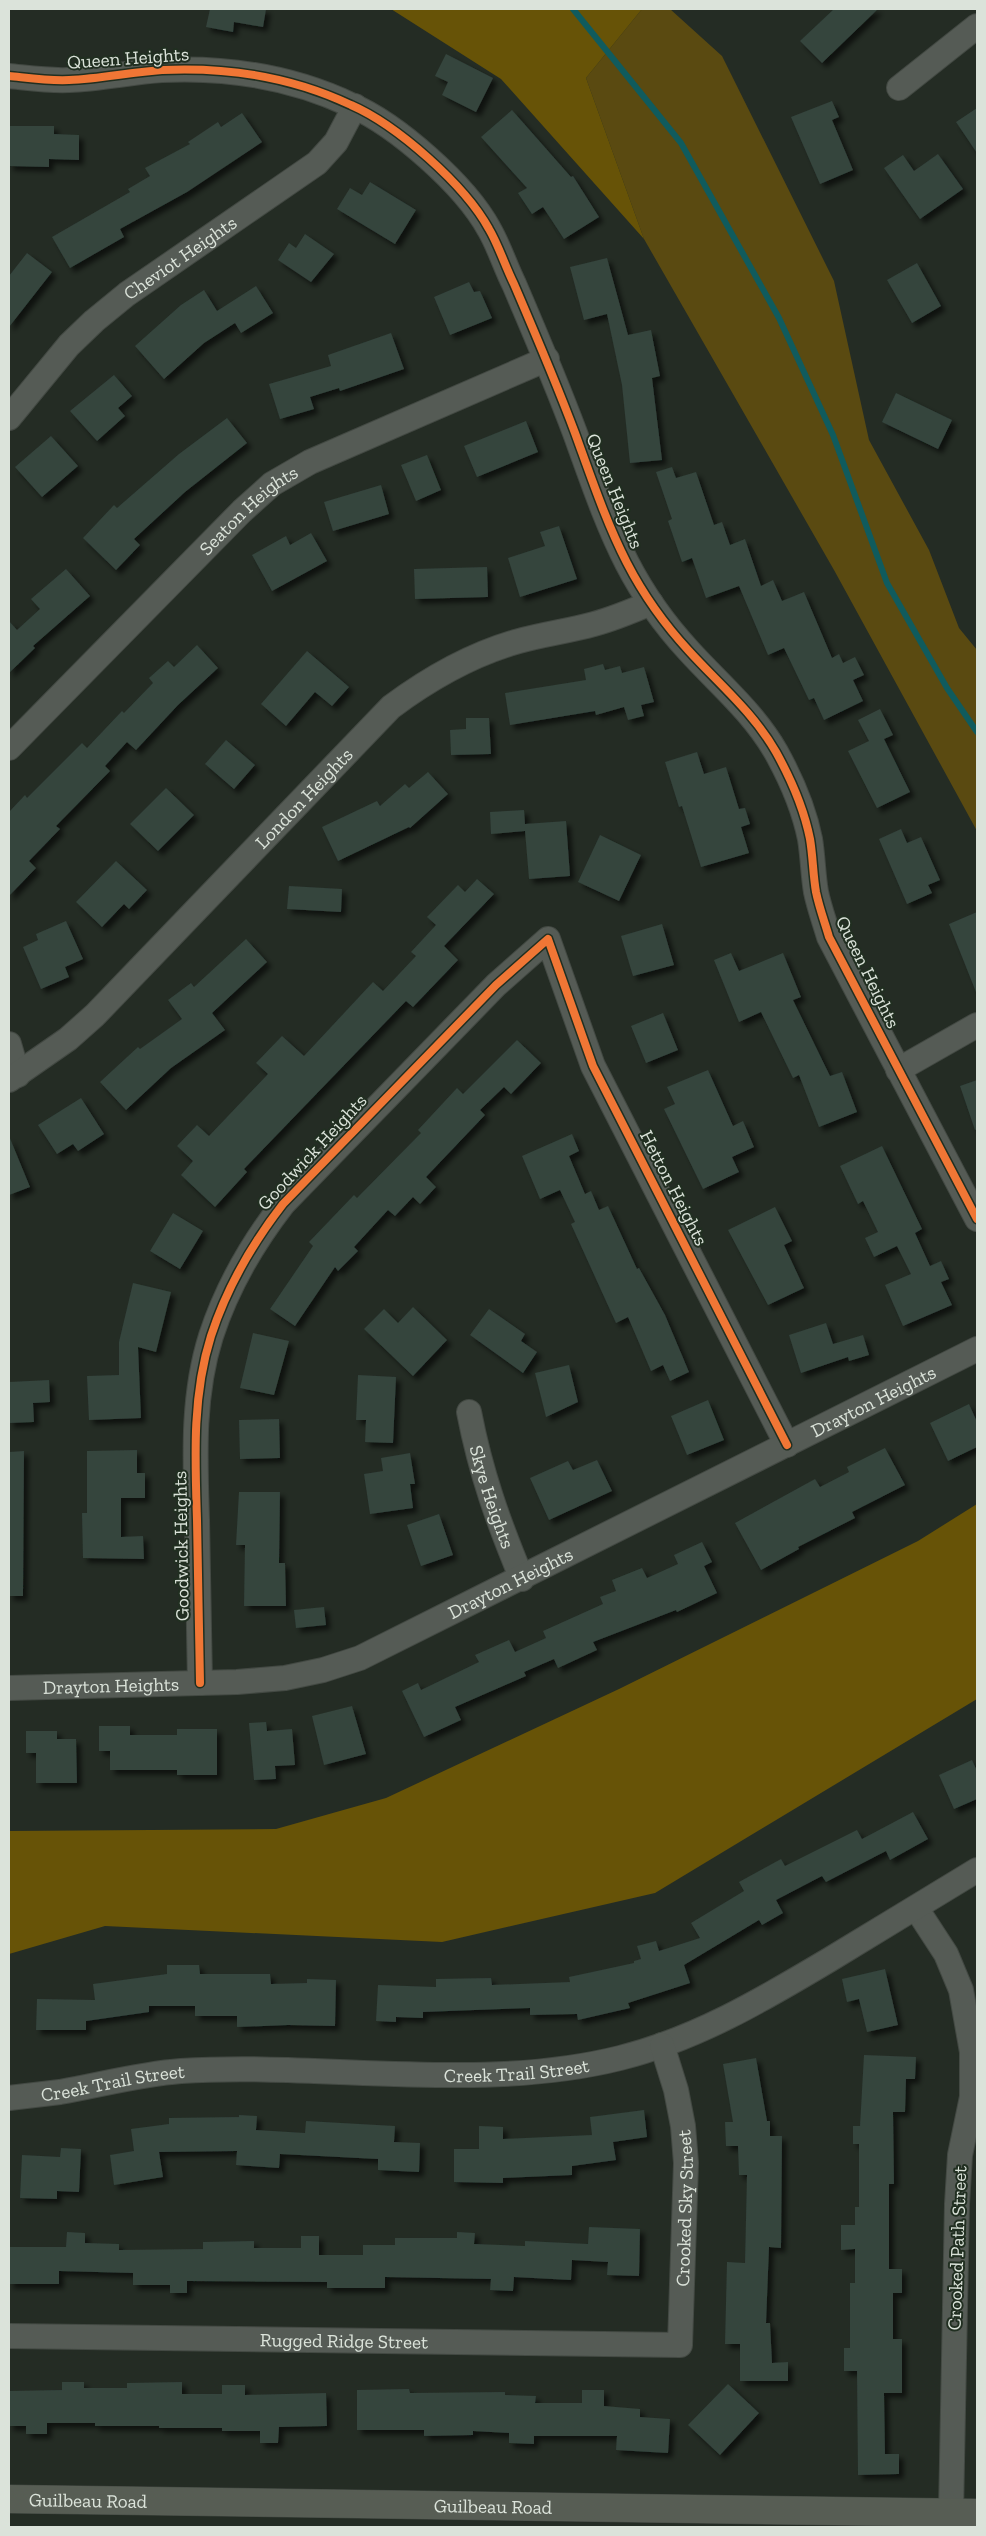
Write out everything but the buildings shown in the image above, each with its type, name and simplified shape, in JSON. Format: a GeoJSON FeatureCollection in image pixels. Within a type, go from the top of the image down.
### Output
{"type":"FeatureCollection","features":[{"type":"Feature","properties":{"kind":"main road","name":"Guilbeau Road"},"geometry":{"type":"LineString","coordinates":[[9,2499],[486,2517],[964,2513]]}},
{"type":"Feature","properties":{"kind":"street"},"geometry":{"type":"LineString","coordinates":[[899,88],[977,26]]}},
{"type":"Feature","properties":{"kind":"street","name":"Queen Heights"},"geometry":{"type":"LineString","coordinates":[[9,76],[71,80],[159,70],[201,69],[243,73],[285,81],[325,93],[355,106],[394,129],[466,197],[488,227],[547,359],[611,529],[628,566],[651,603],[688,650],[739,701],[776,752],[802,809],[810,840],[816,893],[829,937],[977,1220]]}},
{"type":"Feature","properties":{"kind":"street","name":"Cheviot Heights"},"geometry":{"type":"LineString","coordinates":[[9,418],[69,345],[94,321],[127,294],[317,164],[336,142],[355,106]]}},
{"type":"Feature","properties":{"kind":"street","name":"Seaton Heights"},"geometry":{"type":"LineString","coordinates":[[9,748],[242,511],[272,484],[342,447],[547,359]]}},
{"type":"Feature","properties":{"kind":"street","name":"London Heights"},"geometry":{"type":"LineString","coordinates":[[13,1078],[68,1039],[95,1015],[384,714],[413,691],[452,667],[485,652],[519,640],[594,624],[651,603]]}},
{"type":"Feature","properties":{"kind":"street","name":"Hetton Heights"},"geometry":{"type":"LineString","coordinates":[[548,938],[592,1066],[788,1445]]}},
{"type":"Feature","properties":{"kind":"street","name":"Goodwick Heights"},"geometry":{"type":"LineString","coordinates":[[200,1683],[195,1452],[196,1413],[201,1375],[211,1337],[224,1300],[240,1265],[261,1232],[283,1204],[496,984],[548,938]]}},
{"type":"Feature","properties":{"kind":"street"},"geometry":{"type":"LineString","coordinates":[[898,1070],[977,1025]]}},
{"type":"Feature","properties":{"kind":"street"},"geometry":{"type":"LineString","coordinates":[[9,1044],[13,1078]]}},
{"type":"Feature","properties":{"kind":"street","name":"Drayton Heights"},"geometry":{"type":"LineString","coordinates":[[9,1688],[200,1683],[285,1678],[323,1670],[360,1658],[977,1349]]}},
{"type":"Feature","properties":{"kind":"street","name":"Skye Heights"},"geometry":{"type":"LineString","coordinates":[[469,1412],[477,1453],[493,1508],[522,1578]]}},
{"type":"Feature","properties":{"kind":"street","name":"Creek Trail Street"},"geometry":{"type":"LineString","coordinates":[[9,2098],[59,2092],[126,2078],[180,2071],[480,2074],[564,2068],[620,2058],[662,2045],[720,2022],[762,2000],[977,1870]]}},
{"type":"Feature","properties":{"kind":"street","name":"Crooked Path Street"},"geometry":{"type":"LineString","coordinates":[[916,1908],[946,1954],[961,1990],[972,2052],[972,2097],[960,2155],[957,2204],[964,2513]]}},
{"type":"Feature","properties":{"kind":"street","name":"Crooked Sky Street"},"geometry":{"type":"LineString","coordinates":[[662,2045],[678,2099],[686,2163],[680,2345]]}},
{"type":"Feature","properties":{"kind":"street","name":"Rugged Ridge Street"},"geometry":{"type":"LineString","coordinates":[[9,2336],[680,2345]]}},
{"type":"Feature","properties":{"kind":"shaded area"},"geometry":{"type":"Polygon","coordinates":[[[391,9],[642,9],[586,78],[644,239],[501,79],[391,9]]]}},
{"type":"Feature","properties":{"kind":"shaded area"},"geometry":{"type":"Polygon","coordinates":[[[642,9],[670,9],[722,56],[834,281],[869,440],[929,550],[959,628],[977,650],[977,831],[834,570],[644,239],[586,78],[642,9]]]}},
{"type":"Feature","properties":{"kind":"shaded area"},"geometry":{"type":"Polygon","coordinates":[[[977,1504],[977,1699],[655,1893],[442,1942],[105,1926],[9,1954],[9,1831],[276,1829],[386,1798],[619,1689],[918,1541],[977,1504]]]}},
{"type":"Feature","properties":{"kind":"waterway"},"geometry":{"type":"LineString","coordinates":[[573,9],[681,143],[779,318],[833,435],[887,583],[947,688],[977,732]]}},
{"type":"Feature","properties":{"kind":"cycle path"},"geometry":{"type":"LineString","coordinates":[[9,76],[46,80],[69,80],[186,69],[235,72],[306,87],[351,105],[389,127],[409,141],[464,194],[489,229],[499,249],[538,339],[619,547],[633,575],[671,631],[757,724],[776,752],[787,773],[801,805],[807,828],[816,892],[829,937],[977,1219]]}},
{"type":"Feature","properties":{"kind":"cycle path"},"geometry":{"type":"LineString","coordinates":[[200,1683],[196,1427],[205,1359],[217,1318],[225,1300],[251,1250],[283,1204],[496,985],[548,939],[593,1066],[787,1445]]}}]}
